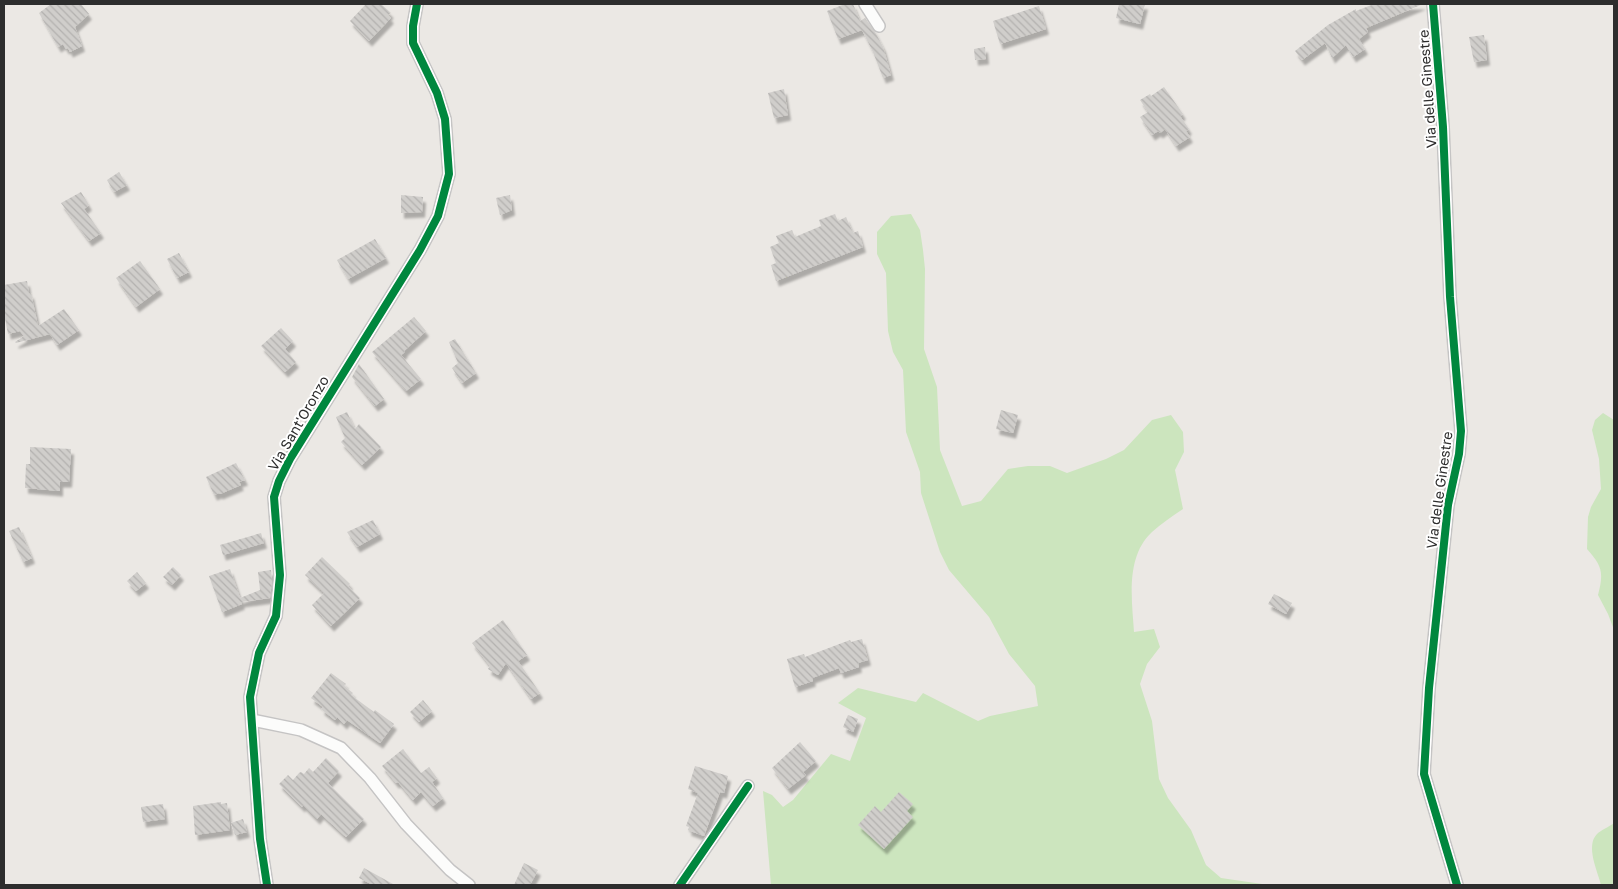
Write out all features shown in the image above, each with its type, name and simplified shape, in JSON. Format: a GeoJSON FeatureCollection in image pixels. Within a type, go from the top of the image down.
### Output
{"type":"FeatureCollection","features":[{"type":"Feature","properties":{"kind":"street","name":"Via Sant'Oronzo"},"geometry":{"type":"LineString","coordinates":[[267,885],[260,840],[250,697],[259,653],[276,616],[280,576],[274,497],[290,458],[420,250],[438,216],[450,174],[444,119],[437,92],[413,43],[413,26],[417,4]]}},
{"type":"Feature","properties":{"kind":"street"},"geometry":{"type":"LineString","coordinates":[[865,4],[879,26]]}},
{"type":"Feature","properties":{"kind":"street","name":"Via delle Ginestre"},"geometry":{"type":"LineString","coordinates":[[1433,4],[1443,128],[1450,296],[1461,431],[1459,454],[1448,505],[1429,688],[1424,774],[1457,885]]}},
{"type":"Feature","properties":{"kind":"street"},"geometry":{"type":"LineString","coordinates":[[252,720],[301,730],[341,748],[370,778],[406,824],[450,870],[469,885]]}},
{"type":"Feature","properties":{"kind":"street"},"geometry":{"type":"LineString","coordinates":[[680,885],[748,786]]}},
{"type":"Feature","properties":{"kind":"green space"},"geometry":{"type":"Polygon","coordinates":[[[911,214],[920,230],[923,250],[925,269],[924,349],[937,387],[940,450],[962,506],[981,501],[1008,469],[1028,466],[1050,466],[1067,473],[1106,459],[1124,450],[1152,420],[1171,415],[1183,432],[1184,452],[1175,470],[1183,509],[1152,532],[1143,542],[1134,566],[1132,593],[1134,632],[1154,629],[1160,647],[1147,664],[1140,684],[1152,721],[1159,779],[1168,798],[1191,830],[1206,865],[1221,878],[1269,885],[771,885],[763,791],[772,795],[783,807],[793,800],[831,754],[850,761],[866,718],[838,703],[858,688],[916,702],[923,693],[978,721],[990,716],[1038,706],[1035,686],[1009,654],[989,617],[949,570],[940,552],[921,493],[920,472],[906,432],[903,370],[893,352],[888,331],[886,273],[877,254],[877,232],[891,216],[911,214]]]}},
{"type":"Feature","properties":{"kind":"green space"},"geometry":{"type":"Polygon","coordinates":[[[1603,413],[1614,420],[1614,630],[1598,595],[1601,580],[1599,565],[1587,549],[1588,517],[1601,489],[1599,459],[1592,430],[1595,420],[1603,413]]]}},
{"type":"Feature","properties":{"kind":"green space"},"geometry":{"type":"Polygon","coordinates":[[[1614,823],[1614,885],[1601,885],[1593,859],[1592,845],[1597,834],[1614,823]]]}},
{"type":"Feature","properties":{"kind":"building"},"geometry":{"type":"Polygon","coordinates":[[[51,4],[81,4],[89,14],[75,27],[82,46],[70,52],[63,44],[58,47],[39,13],[51,4]]]}},
{"type":"Feature","properties":{"kind":"building"},"geometry":{"type":"Polygon","coordinates":[[[366,4],[381,4],[391,13],[388,15],[391,18],[369,41],[350,21],[366,4]]]}},
{"type":"Feature","properties":{"kind":"building"},"geometry":{"type":"Polygon","coordinates":[[[845,4],[853,4],[860,21],[865,18],[875,32],[883,47],[891,75],[883,78],[862,30],[838,39],[827,11],[845,4]]]}},
{"type":"Feature","properties":{"kind":"building"},"geometry":{"type":"Polygon","coordinates":[[[1119,4],[1145,4],[1140,24],[1116,18],[1119,4]]]}},
{"type":"Feature","properties":{"kind":"building"},"geometry":{"type":"Polygon","coordinates":[[[1374,4],[1423,4],[1366,28],[1368,32],[1359,39],[1365,49],[1353,57],[1346,45],[1332,58],[1325,43],[1302,60],[1295,51],[1328,25],[1356,9],[1356,11],[1374,4]]]}},
{"type":"Feature","properties":{"kind":"building"},"geometry":{"type":"Polygon","coordinates":[[[1039,6],[1046,29],[1000,44],[993,21],[1039,6]]]}},
{"type":"Feature","properties":{"kind":"building"},"geometry":{"type":"Polygon","coordinates":[[[1484,35],[1487,60],[1474,62],[1469,37],[1484,35]]]}},
{"type":"Feature","properties":{"kind":"building"},"geometry":{"type":"Polygon","coordinates":[[[985,47],[986,59],[975,60],[974,49],[985,47]]]}},
{"type":"Feature","properties":{"kind":"building"},"geometry":{"type":"Polygon","coordinates":[[[1164,87],[1183,114],[1180,116],[1189,129],[1186,131],[1190,137],[1176,146],[1165,129],[1160,133],[1158,131],[1152,135],[1140,117],[1148,112],[1140,100],[1150,94],[1151,96],[1164,87]]]}},
{"type":"Feature","properties":{"kind":"building"},"geometry":{"type":"Polygon","coordinates":[[[784,89],[788,115],[774,118],[768,93],[784,89]]]}},
{"type":"Feature","properties":{"kind":"building"},"geometry":{"type":"Polygon","coordinates":[[[119,172],[127,185],[114,192],[107,180],[119,172]]]}},
{"type":"Feature","properties":{"kind":"building"},"geometry":{"type":"Polygon","coordinates":[[[81,192],[89,205],[84,209],[101,233],[89,241],[61,203],[81,192]]]}},
{"type":"Feature","properties":{"kind":"building"},"geometry":{"type":"Polygon","coordinates":[[[401,195],[423,197],[422,212],[401,213],[401,195]]]}},
{"type":"Feature","properties":{"kind":"building"},"geometry":{"type":"Polygon","coordinates":[[[510,195],[512,210],[500,215],[496,198],[510,195]]]}},
{"type":"Feature","properties":{"kind":"building"},"geometry":{"type":"Polygon","coordinates":[[[835,214],[838,221],[846,217],[853,233],[858,231],[863,247],[776,281],[771,265],[776,263],[770,247],[779,243],[776,236],[792,230],[795,237],[821,226],[819,220],[835,214]]]}},
{"type":"Feature","properties":{"kind":"building"},"geometry":{"type":"Polygon","coordinates":[[[375,239],[386,258],[348,279],[337,260],[375,239]]]}},
{"type":"Feature","properties":{"kind":"building"},"geometry":{"type":"Polygon","coordinates":[[[179,253],[189,272],[177,278],[167,259],[179,253]]]}},
{"type":"Feature","properties":{"kind":"building"},"geometry":{"type":"Polygon","coordinates":[[[140,261],[160,289],[136,307],[116,278],[140,261]]]}},
{"type":"Feature","properties":{"kind":"building"},"geometry":{"type":"Polygon","coordinates":[[[27,281],[38,326],[64,309],[79,330],[57,345],[50,334],[16,343],[24,336],[20,331],[8,334],[4,313],[4,285],[27,281]]]}},
{"type":"Feature","properties":{"kind":"building"},"geometry":{"type":"Polygon","coordinates":[[[414,317],[426,331],[401,355],[421,379],[406,391],[372,352],[414,317]]]}},
{"type":"Feature","properties":{"kind":"building"},"geometry":{"type":"Polygon","coordinates":[[[281,328],[293,341],[285,349],[296,362],[285,372],[261,346],[281,328]]]}},
{"type":"Feature","properties":{"kind":"building"},"geometry":{"type":"Polygon","coordinates":[[[455,339],[476,373],[462,383],[452,368],[458,363],[449,342],[455,339]]]}},
{"type":"Feature","properties":{"kind":"building"},"geometry":{"type":"Polygon","coordinates":[[[359,364],[384,399],[375,406],[352,377],[359,364]]]}},
{"type":"Feature","properties":{"kind":"building"},"geometry":{"type":"Polygon","coordinates":[[[1001,410],[1018,415],[1013,433],[996,429],[1001,410]]]}},
{"type":"Feature","properties":{"kind":"building"},"geometry":{"type":"Polygon","coordinates":[[[347,412],[355,429],[359,424],[381,447],[362,465],[341,442],[345,438],[336,417],[347,412]]]}},
{"type":"Feature","properties":{"kind":"building"},"geometry":{"type":"Polygon","coordinates":[[[30,447],[71,449],[69,482],[60,482],[60,491],[25,488],[26,464],[30,464],[30,447]]]}},
{"type":"Feature","properties":{"kind":"building"},"geometry":{"type":"Polygon","coordinates":[[[236,463],[245,480],[239,482],[241,485],[214,495],[206,477],[236,463]]]}},
{"type":"Feature","properties":{"kind":"building"},"geometry":{"type":"Polygon","coordinates":[[[373,520],[380,534],[357,547],[347,532],[373,520]]]}},
{"type":"Feature","properties":{"kind":"building"},"geometry":{"type":"Polygon","coordinates":[[[19,527],[32,558],[23,562],[9,531],[19,527]]]}},
{"type":"Feature","properties":{"kind":"building"},"geometry":{"type":"Polygon","coordinates":[[[261,533],[264,543],[223,555],[220,545],[261,533]]]}},
{"type":"Feature","properties":{"kind":"building"},"geometry":{"type":"Polygon","coordinates":[[[322,557],[350,584],[348,586],[360,598],[331,626],[312,605],[324,593],[305,575],[322,557]]]}},
{"type":"Feature","properties":{"kind":"building"},"geometry":{"type":"Polygon","coordinates":[[[173,567],[181,575],[172,585],[163,577],[173,567]]]}},
{"type":"Feature","properties":{"kind":"building"},"geometry":{"type":"Polygon","coordinates":[[[230,569],[240,598],[260,590],[258,572],[271,570],[270,598],[241,602],[242,604],[222,612],[209,576],[230,569]]]}},
{"type":"Feature","properties":{"kind":"building"},"geometry":{"type":"Polygon","coordinates":[[[137,572],[146,583],[136,591],[127,581],[137,572]]]}},
{"type":"Feature","properties":{"kind":"building"},"geometry":{"type":"Polygon","coordinates":[[[1274,594],[1292,603],[1286,614],[1268,604],[1274,594]]]}},
{"type":"Feature","properties":{"kind":"building"},"geometry":{"type":"Polygon","coordinates":[[[503,620],[527,655],[518,661],[540,693],[531,699],[506,663],[498,675],[488,669],[490,666],[472,643],[503,620]]]}},
{"type":"Feature","properties":{"kind":"building"},"geometry":{"type":"Polygon","coordinates":[[[862,639],[868,660],[858,663],[859,667],[841,673],[839,668],[812,678],[813,681],[795,687],[787,659],[804,654],[805,657],[850,640],[851,642],[862,639]]]}},
{"type":"Feature","properties":{"kind":"building"},"geometry":{"type":"Polygon","coordinates":[[[331,673],[346,684],[344,686],[353,693],[351,695],[394,724],[380,743],[347,720],[344,724],[337,717],[335,720],[311,698],[331,673]]]}},
{"type":"Feature","properties":{"kind":"building"},"geometry":{"type":"Polygon","coordinates":[[[423,700],[432,711],[419,722],[410,712],[423,700]]]}},
{"type":"Feature","properties":{"kind":"building"},"geometry":{"type":"Polygon","coordinates":[[[848,715],[858,719],[853,732],[843,727],[848,715]]]}},
{"type":"Feature","properties":{"kind":"building"},"geometry":{"type":"Polygon","coordinates":[[[800,742],[816,761],[803,772],[806,775],[788,789],[772,768],[800,742]]]}},
{"type":"Feature","properties":{"kind":"building"},"geometry":{"type":"Polygon","coordinates":[[[403,749],[421,773],[429,767],[437,778],[432,782],[443,798],[433,806],[421,792],[413,800],[382,766],[403,749]]]}},
{"type":"Feature","properties":{"kind":"building"},"geometry":{"type":"Polygon","coordinates":[[[326,758],[339,771],[328,783],[364,819],[346,837],[321,814],[317,819],[279,784],[288,775],[293,780],[299,773],[304,774],[309,768],[313,772],[326,758]]]}},
{"type":"Feature","properties":{"kind":"building"},"geometry":{"type":"Polygon","coordinates":[[[695,766],[728,776],[724,793],[720,792],[704,836],[688,830],[689,827],[686,826],[698,793],[688,789],[695,766]]]}},
{"type":"Feature","properties":{"kind":"building"},"geometry":{"type":"Polygon","coordinates":[[[899,792],[913,804],[907,811],[913,817],[884,849],[858,825],[875,806],[881,812],[899,792]]]}},
{"type":"Feature","properties":{"kind":"building"},"geometry":{"type":"Polygon","coordinates":[[[221,802],[221,804],[227,803],[230,830],[195,835],[193,806],[221,802]]]}},
{"type":"Feature","properties":{"kind":"building"},"geometry":{"type":"Polygon","coordinates":[[[163,804],[165,819],[143,822],[141,807],[163,804]]]}},
{"type":"Feature","properties":{"kind":"building"},"geometry":{"type":"Polygon","coordinates":[[[243,819],[247,832],[235,835],[231,823],[243,819]]]}},
{"type":"Feature","properties":{"kind":"building"},"geometry":{"type":"Polygon","coordinates":[[[524,863],[538,870],[530,885],[514,885],[524,863]]]}},
{"type":"Feature","properties":{"kind":"building"},"geometry":{"type":"Polygon","coordinates":[[[364,868],[393,884],[373,885],[359,878],[364,868]]]}},
{"type":"Feature","properties":{"kind":"cycle path"},"geometry":{"type":"LineString","coordinates":[[267,885],[260,839],[250,697],[259,653],[276,616],[280,575],[274,497],[279,481],[290,459],[420,250],[438,216],[449,174],[445,119],[437,93],[413,43],[413,26],[417,4]]}},
{"type":"Feature","properties":{"kind":"cycle path"},"geometry":{"type":"LineString","coordinates":[[1433,4],[1443,127],[1450,297],[1461,431],[1459,454],[1448,505],[1429,688],[1424,774],[1457,885]]}},
{"type":"Feature","properties":{"kind":"cycle path"},"geometry":{"type":"LineString","coordinates":[[680,885],[748,786]]}}]}
